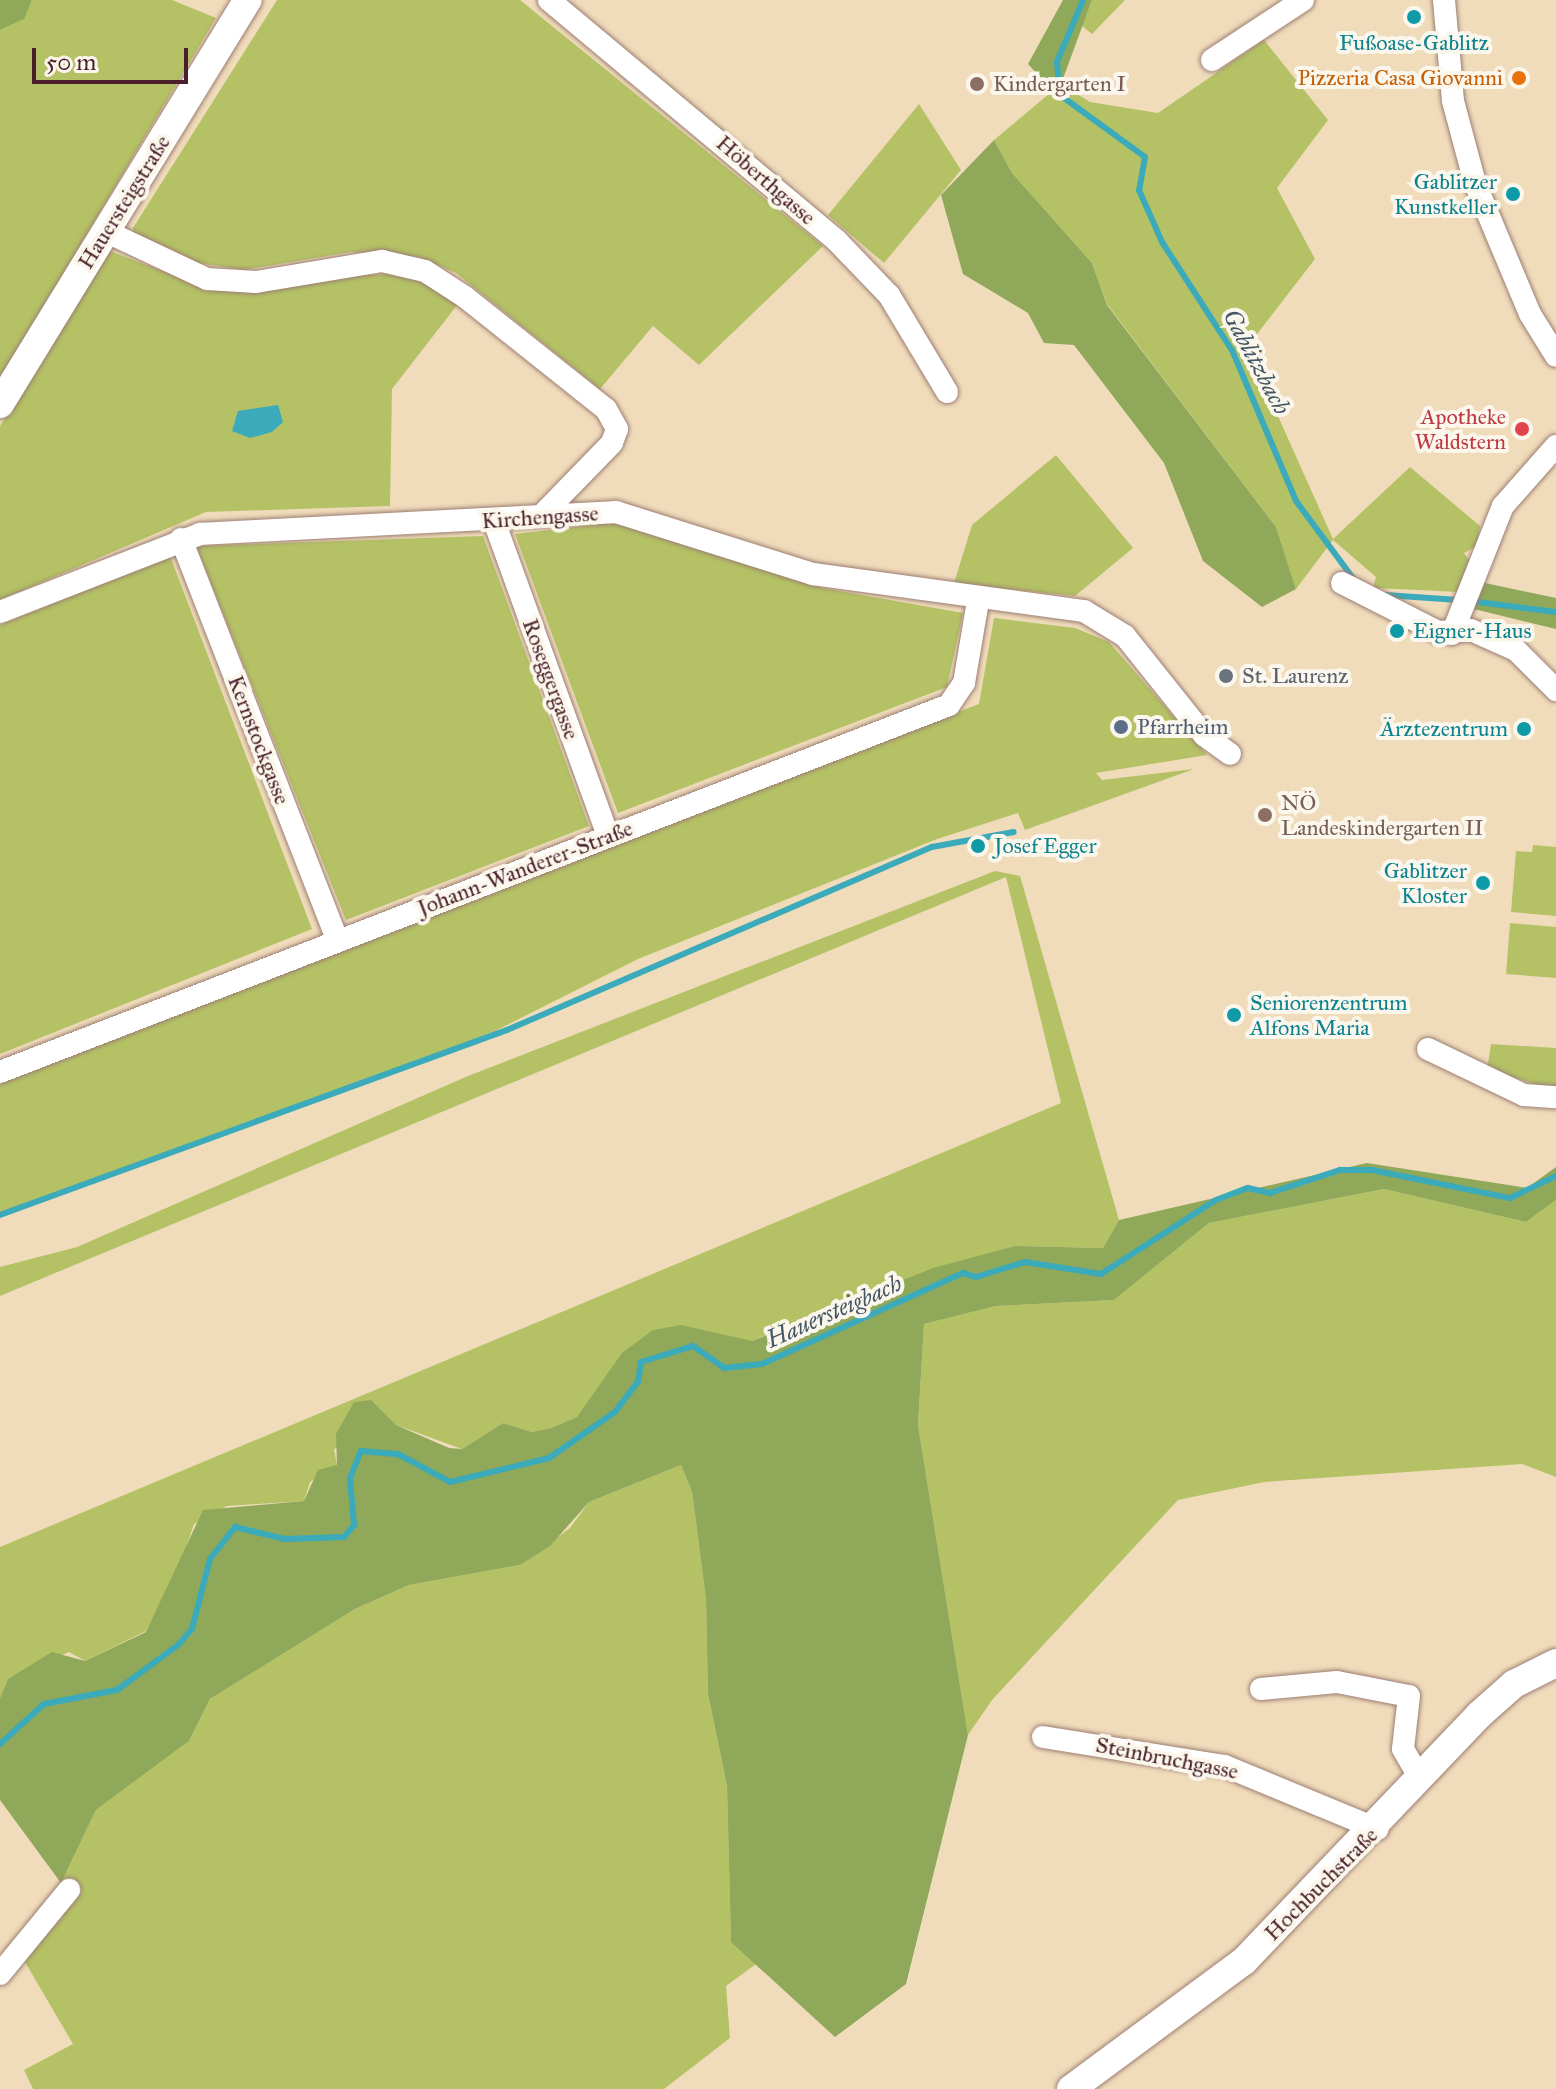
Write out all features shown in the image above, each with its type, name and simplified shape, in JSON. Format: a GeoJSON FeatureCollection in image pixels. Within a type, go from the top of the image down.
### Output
{"type":"FeatureCollection","features":[{"type":"Feature","properties":{"kind":"street","name":"Hauersteigstraße"},"geometry":{"type":"LineString","coordinates":[[0,404],[248,0]]}},
{"type":"Feature","properties":{"kind":"street","name":"Höberthgasse"},"geometry":{"type":"LineString","coordinates":[[549,0],[836,240],[889,295],[947,392]]}},
{"type":"Feature","properties":{"kind":"street"},"geometry":{"type":"LineString","coordinates":[[1212,60],[1303,0]]}},
{"type":"Feature","properties":{"kind":"street"},"geometry":{"type":"LineString","coordinates":[[1444,0],[1453,101],[1475,183],[1530,314],[1556,356]]}},
{"type":"Feature","properties":{"kind":"street"},"geometry":{"type":"LineString","coordinates":[[105,231],[207,279],[256,282],[382,261],[425,271],[465,297],[606,409],[617,429],[612,443],[541,516]]}},
{"type":"Feature","properties":{"kind":"street"},"geometry":{"type":"LineString","coordinates":[[1455,628],[1503,506],[1556,446]]}},
{"type":"Feature","properties":{"kind":"street","name":"Kirchengasse"},"geometry":{"type":"LineString","coordinates":[[0,612],[181,539],[541,516],[632,514],[813,574],[978,601],[1084,611],[1125,636],[1204,735],[1230,754]]}},
{"type":"Feature","properties":{"kind":"street","name":"Roseggergasse"},"geometry":{"type":"LineString","coordinates":[[494,521],[608,836]]}},
{"type":"Feature","properties":{"kind":"street","name":"Kernstockgasse"},"geometry":{"type":"LineString","coordinates":[[181,539],[337,940]]}},
{"type":"Feature","properties":{"kind":"street"},"geometry":{"type":"LineString","coordinates":[[1342,583],[1386,610],[1471,630],[1516,650],[1556,690]]}},
{"type":"Feature","properties":{"kind":"street","name":"Johann-Wanderer-Straße"},"geometry":{"type":"LineString","coordinates":[[0,1072],[949,705],[964,683],[978,601]]}},
{"type":"Feature","properties":{"kind":"street"},"geometry":{"type":"LineString","coordinates":[[1428,1049],[1524,1095],[1556,1097]]}},
{"type":"Feature","properties":{"kind":"street","name":"Hochbuchstraße"},"geometry":{"type":"LineString","coordinates":[[1071,2089],[1244,1961],[1377,1829],[1420,1779],[1514,1684],[1556,1663]]}},
{"type":"Feature","properties":{"kind":"street"},"geometry":{"type":"LineString","coordinates":[[1261,1689],[1337,1682],[1409,1696],[1403,1749],[1420,1779]]}},
{"type":"Feature","properties":{"kind":"street","name":"Steinbruchgasse"},"geometry":{"type":"LineString","coordinates":[[1043,1737],[1225,1766],[1377,1829]]}},
{"type":"Feature","properties":{"kind":"street"},"geometry":{"type":"LineString","coordinates":[[0,1974],[69,1890]]}},
{"type":"Feature","properties":{"kind":"green space"},"geometry":{"type":"Polygon","coordinates":[[[0,0],[32,0],[24,19],[0,30],[0,0]]]}},
{"type":"Feature","properties":{"kind":"green space"},"geometry":{"type":"Polygon","coordinates":[[[32,0],[172,0],[216,18],[0,379],[0,30],[23,19],[32,0]]]}},
{"type":"Feature","properties":{"kind":"green space"},"geometry":{"type":"Polygon","coordinates":[[[277,0],[520,0],[823,246],[699,365],[653,326],[600,389],[456,273],[419,257],[351,252],[244,270],[184,261],[136,241],[133,228],[277,0]]]}},
{"type":"Feature","properties":{"kind":"green space"},"geometry":{"type":"Polygon","coordinates":[[[1063,0],[1092,0],[1061,84],[1050,88],[1028,64],[1063,0]]]}},
{"type":"Feature","properties":{"kind":"green space"},"geometry":{"type":"Polygon","coordinates":[[[1092,0],[1125,0],[1092,34],[1082,26],[1092,0]]]}},
{"type":"Feature","properties":{"kind":"green space"},"geometry":{"type":"Polygon","coordinates":[[[1264,40],[1328,120],[1277,188],[1315,259],[1247,347],[1333,539],[1410,467],[1480,526],[1477,546],[1464,553],[1472,564],[1460,592],[1373,588],[1376,577],[1333,540],[1296,589],[1276,527],[1107,304],[1092,263],[1012,173],[994,140],[1061,84],[1090,102],[1158,113],[1264,40]]]}},
{"type":"Feature","properties":{"kind":"green space"},"geometry":{"type":"Polygon","coordinates":[[[919,104],[961,170],[884,263],[828,215],[919,104]]]}},
{"type":"Feature","properties":{"kind":"green space"},"geometry":{"type":"Polygon","coordinates":[[[994,140],[1012,173],[1092,263],[1107,305],[1276,527],[1296,589],[1262,607],[1203,561],[1164,463],[1074,345],[1044,343],[1028,313],[963,274],[941,195],[994,140]]]}},
{"type":"Feature","properties":{"kind":"green space"},"geometry":{"type":"Polygon","coordinates":[[[107,250],[199,285],[406,273],[461,300],[392,389],[390,506],[206,512],[0,600],[0,426],[107,250]]]}},
{"type":"Feature","properties":{"kind":"green space"},"geometry":{"type":"Polygon","coordinates":[[[1056,455],[1133,548],[1075,596],[954,583],[972,525],[1056,455]]]}},
{"type":"Feature","properties":{"kind":"green space"},"geometry":{"type":"Polygon","coordinates":[[[619,522],[822,588],[963,613],[947,687],[618,813],[515,534],[619,522]]]}},
{"type":"Feature","properties":{"kind":"green space"},"geometry":{"type":"Polygon","coordinates":[[[483,536],[589,826],[346,920],[196,546],[483,536]]]}},
{"type":"Feature","properties":{"kind":"green space"},"geometry":{"type":"Polygon","coordinates":[[[170,556],[312,929],[0,1054],[0,625],[170,556]]]}},
{"type":"Feature","properties":{"kind":"green space"},"geometry":{"type":"Polygon","coordinates":[[[1485,583],[1556,598],[1556,629],[1474,609],[1485,583]]]}},
{"type":"Feature","properties":{"kind":"green space"},"geometry":{"type":"Polygon","coordinates":[[[994,618],[1075,628],[1109,642],[1207,755],[1096,773],[1102,780],[1194,769],[1025,830],[1018,813],[937,839],[638,959],[497,1030],[335,1095],[0,1213],[0,1083],[979,704],[994,618]]]}},
{"type":"Feature","properties":{"kind":"green space"},"geometry":{"type":"Polygon","coordinates":[[[1533,845],[1556,847],[1556,916],[1511,912],[1516,851],[1532,852],[1533,845]]]}},
{"type":"Feature","properties":{"kind":"green space"},"geometry":{"type":"Polygon","coordinates":[[[995,871],[1020,876],[1119,1220],[1103,1248],[1015,1246],[849,1298],[752,1341],[727,1341],[704,1330],[622,1353],[599,1395],[577,1417],[551,1428],[532,1432],[503,1423],[462,1449],[396,1425],[334,1449],[337,1465],[310,1482],[304,1501],[227,1506],[194,1524],[172,1588],[146,1631],[85,1661],[69,1652],[8,1679],[0,1698],[0,1547],[1061,1103],[1006,877],[0,1296],[0,1267],[77,1247],[468,1076],[995,871]]]}},
{"type":"Feature","properties":{"kind":"green space"},"geometry":{"type":"Polygon","coordinates":[[[1510,923],[1556,927],[1556,978],[1506,974],[1510,923]]]}},
{"type":"Feature","properties":{"kind":"green space"},"geometry":{"type":"Polygon","coordinates":[[[1491,1044],[1556,1048],[1556,1090],[1487,1070],[1491,1044]]]}},
{"type":"Feature","properties":{"kind":"green space"},"geometry":{"type":"Polygon","coordinates":[[[1367,1163],[1527,1188],[1556,1167],[1556,1200],[1526,1222],[1384,1189],[1209,1223],[1114,1300],[996,1306],[924,1324],[918,1425],[968,1735],[906,1984],[835,2037],[731,1942],[727,1786],[708,1694],[706,1599],[692,1492],[681,1465],[589,1502],[550,1546],[520,1565],[409,1585],[355,1609],[210,1699],[189,1741],[96,1810],[61,1883],[0,1800],[0,1698],[8,1679],[52,1652],[85,1661],[146,1632],[203,1510],[304,1501],[318,1470],[337,1465],[336,1434],[354,1402],[371,1400],[396,1425],[449,1448],[462,1449],[503,1423],[532,1432],[577,1417],[622,1353],[653,1330],[681,1325],[752,1341],[933,1268],[1015,1246],[1103,1248],[1119,1220],[1367,1163]]]}},
{"type":"Feature","properties":{"kind":"green space"},"geometry":{"type":"Polygon","coordinates":[[[1384,1189],[1526,1222],[1556,1200],[1556,1477],[1522,1464],[1264,1482],[1178,1500],[992,1700],[968,1735],[918,1425],[924,1324],[996,1306],[1114,1300],[1209,1223],[1384,1189]]]}},
{"type":"Feature","properties":{"kind":"green space"},"geometry":{"type":"Polygon","coordinates":[[[681,1465],[692,1492],[706,1599],[708,1694],[727,1786],[731,1941],[756,1964],[726,1986],[730,2038],[664,2089],[33,2089],[24,2070],[73,2044],[25,1962],[75,1893],[61,1883],[96,1810],[189,1741],[210,1699],[355,1609],[409,1585],[520,1565],[570,1528],[589,1502],[681,1465]]]}},
{"type":"Feature","properties":{"kind":"water"},"geometry":{"type":"Polygon","coordinates":[[[278,405],[283,422],[272,432],[250,438],[232,431],[238,411],[278,405]]]}},
{"type":"Feature","properties":{"kind":"waterway","name":"Gablitzbach"},"geometry":{"type":"LineString","coordinates":[[1083,0],[1057,62],[1060,95],[1145,157],[1139,190],[1162,242],[1232,350],[1296,501],[1353,578]]}},
{"type":"Feature","properties":{"kind":"waterway","name":"Gablitzbach"},"geometry":{"type":"LineString","coordinates":[[1386,595],[1458,600]]}},
{"type":"Feature","properties":{"kind":"waterway","name":"Gablitzbach"},"geometry":{"type":"LineString","coordinates":[[1470,601],[1556,612]]}},
{"type":"Feature","properties":{"kind":"waterway"},"geometry":{"type":"LineString","coordinates":[[0,1215],[507,1030],[932,847],[1014,832]]}},
{"type":"Feature","properties":{"kind":"waterway","name":"Hauersteigbach"},"geometry":{"type":"LineString","coordinates":[[0,1744],[44,1704],[117,1690],[178,1645],[192,1629],[210,1559],[235,1527],[285,1539],[344,1537],[354,1525],[350,1478],[361,1451],[398,1454],[450,1482],[549,1458],[615,1412],[638,1382],[641,1362],[693,1346],[724,1368],[762,1364],[963,1273],[976,1277],[1025,1262],[1101,1274],[1216,1200],[1248,1188],[1270,1193],[1340,1170],[1372,1170],[1510,1198],[1556,1176]]}},
{"type":"Feature","properties":{"kind":"place","name":"Fußoase-Gablitz"},"geometry":{"type":"Point","coordinates":[1414,17]}},
{"type":"Feature","properties":{"kind":"place","name":"Pizzeria Casa Giovanni"},"geometry":{"type":"Point","coordinates":[1519,78]}},
{"type":"Feature","properties":{"kind":"place","name":"Kindergarten I"},"geometry":{"type":"Point","coordinates":[977,84]}},
{"type":"Feature","properties":{"kind":"place","name":"Gablitzer Kunstkeller"},"geometry":{"type":"Point","coordinates":[1513,194]}},
{"type":"Feature","properties":{"kind":"place","name":"Apotheke Waldstern"},"geometry":{"type":"Point","coordinates":[1522,429]}},
{"type":"Feature","properties":{"kind":"place","name":"Eigner-Haus"},"geometry":{"type":"Point","coordinates":[1397,631]}},
{"type":"Feature","properties":{"kind":"place","name":"St. Laurenz"},"geometry":{"type":"Point","coordinates":[1226,676]}},
{"type":"Feature","properties":{"kind":"place","name":"Pfarrheim"},"geometry":{"type":"Point","coordinates":[1121,727]}},
{"type":"Feature","properties":{"kind":"place","name":"Ärztezentrum"},"geometry":{"type":"Point","coordinates":[1524,729]}},
{"type":"Feature","properties":{"kind":"place","name":"NÖ Landeskindergarten II"},"geometry":{"type":"Point","coordinates":[1265,815]}},
{"type":"Feature","properties":{"kind":"place","name":"Josef Egger"},"geometry":{"type":"Point","coordinates":[978,846]}},
{"type":"Feature","properties":{"kind":"place","name":"Gablitzer Kloster"},"geometry":{"type":"Point","coordinates":[1483,883]}},
{"type":"Feature","properties":{"kind":"place","name":"Seniorenzentrum Alfons Maria"},"geometry":{"type":"Point","coordinates":[1234,1015]}}]}
